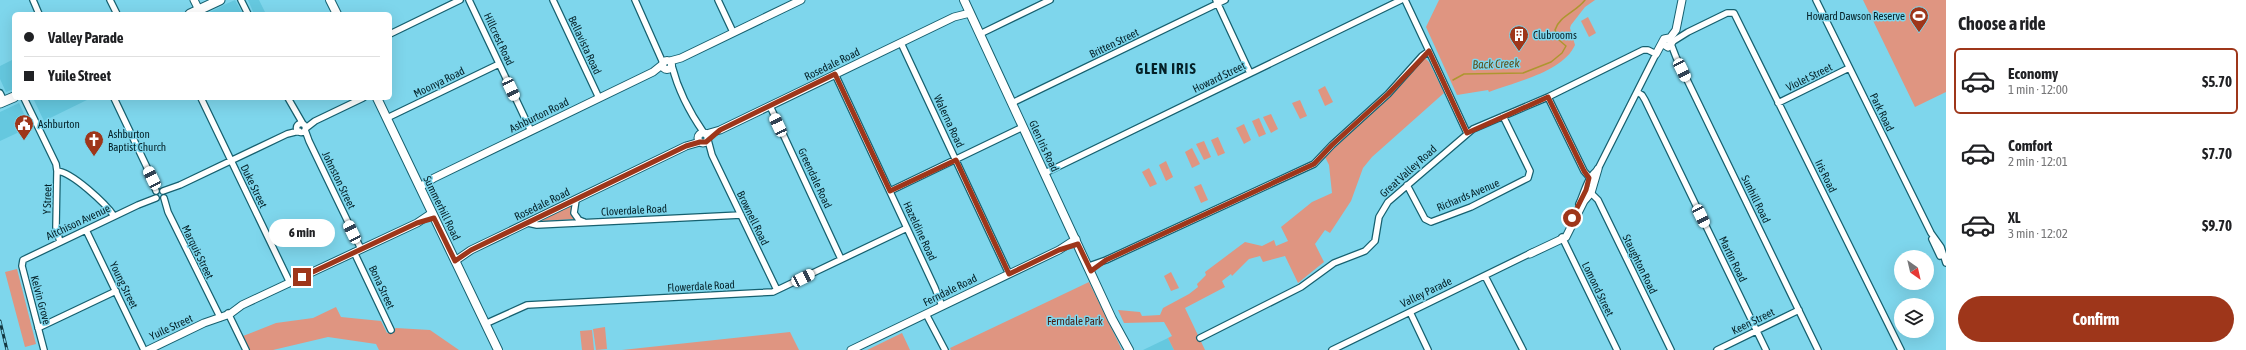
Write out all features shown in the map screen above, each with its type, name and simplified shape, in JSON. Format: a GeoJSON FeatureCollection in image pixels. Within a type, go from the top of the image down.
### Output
{"type":"FeatureCollection","features":[{"type":"Feature","properties":{"kind":"main road"},"geometry":{"type":"LineString","coordinates":[[194,12],[220,0]]}},
{"type":"Feature","properties":{"kind":"main road"},"geometry":{"type":"LineString","coordinates":[[330,0],[336,12]]}},
{"type":"Feature","properties":{"kind":"main road","name":"Glen Iris Road"},"geometry":{"type":"LineString","coordinates":[[967,7],[1105,302],[1129,350]]}},
{"type":"Feature","properties":{"kind":"main road"},"geometry":{"type":"LineString","coordinates":[[1,99],[12,97]]}},
{"type":"Feature","properties":{"kind":"main road","name":"Summerhill Road"},"geometry":{"type":"LineString","coordinates":[[378,100],[498,350]]}},
{"type":"Feature","properties":{"kind":"street"},"geometry":{"type":"LineString","coordinates":[[33,0],[38,12]]}},
{"type":"Feature","properties":{"kind":"street"},"geometry":{"type":"LineString","coordinates":[[110,0],[116,12]]}},
{"type":"Feature","properties":{"kind":"street"},"geometry":{"type":"LineString","coordinates":[[194,0],[194,12]]}},
{"type":"Feature","properties":{"kind":"street"},"geometry":{"type":"LineString","coordinates":[[241,0],[247,12]]}},
{"type":"Feature","properties":{"kind":"street"},"geometry":{"type":"LineString","coordinates":[[392,33],[460,0]]}},
{"type":"Feature","properties":{"kind":"street","name":"Hillcrest Road"},"geometry":{"type":"LineString","coordinates":[[469,0],[531,131]]}},
{"type":"Feature","properties":{"kind":"street","name":"Bellavista Road"},"geometry":{"type":"LineString","coordinates":[[553,0],[599,98]]}},
{"type":"Feature","properties":{"kind":"street","name":"Brownell Road"},"geometry":{"type":"LineString","coordinates":[[635,0],[660,52],[675,78],[777,290]]}},
{"type":"Feature","properties":{"kind":"street"},"geometry":{"type":"LineString","coordinates":[[718,0],[734,32]]}},
{"type":"Feature","properties":{"kind":"street","name":"Ashburton Road"},"geometry":{"type":"LineString","coordinates":[[419,185],[800,0]]}},
{"type":"Feature","properties":{"kind":"street"},"geometry":{"type":"LineString","coordinates":[[980,34],[1050,0]]}},
{"type":"Feature","properties":{"kind":"street","name":"Britten Street"},"geometry":{"type":"LineString","coordinates":[[1012,103],[1217,2],[1226,0]]}},
{"type":"Feature","properties":{"kind":"street","name":"Howard Street"},"geometry":{"type":"LineString","coordinates":[[1045,173],[1401,0]]}},
{"type":"Feature","properties":{"kind":"street"},"geometry":{"type":"LineString","coordinates":[[1405,0],[1469,131]]}},
{"type":"Feature","properties":{"kind":"street"},"geometry":{"type":"LineString","coordinates":[[1562,238],[1584,201],[1598,169],[1656,54],[1668,42],[1674,33],[1682,0]]}},
{"type":"Feature","properties":{"kind":"street","name":"Park Road"},"geometry":{"type":"LineString","coordinates":[[1816,0],[1930,233],[1942,246],[1946,264]]}},
{"type":"Feature","properties":{"kind":"street"},"geometry":{"type":"LineString","coordinates":[[1217,2],[1250,73]]}},
{"type":"Feature","properties":{"kind":"street","name":"Rosedale Road"},"geometry":{"type":"LineString","coordinates":[[454,259],[954,17],[967,7]]}},
{"type":"Feature","properties":{"kind":"street","name":"Iris Road"},"geometry":{"type":"LineString","coordinates":[[1686,32],[1732,12],[1901,350]]}},
{"type":"Feature","properties":{"kind":"street"},"geometry":{"type":"LineString","coordinates":[[1676,22],[1679,28],[1686,32]]}},
{"type":"Feature","properties":{"kind":"street"},"geometry":{"type":"LineString","coordinates":[[1668,42],[1686,32]]}},
{"type":"Feature","properties":{"kind":"street","name":"Sunhill Road"},"geometry":{"type":"LineString","coordinates":[[1668,42],[1818,350]]}},
{"type":"Feature","properties":{"kind":"street","name":"Walerna Road"},"geometry":{"type":"LineString","coordinates":[[901,43],[1009,274]]}},
{"type":"Feature","properties":{"kind":"street","name":"Great Valley Road"},"geometry":{"type":"LineString","coordinates":[[1200,338],[1301,287],[1334,263],[1365,251],[1375,241],[1378,222],[1385,206],[1469,131],[1548,97],[1643,50],[1656,54]]}},
{"type":"Feature","properties":{"kind":"street"},"geometry":{"type":"LineString","coordinates":[[1090,268],[1314,164],[1332,145],[1388,94],[1429,51]]}},
{"type":"Feature","properties":{"kind":"street","name":"Moonya Road"},"geometry":{"type":"LineString","coordinates":[[387,118],[499,64]]}},
{"type":"Feature","properties":{"kind":"street","name":"Violet Street"},"geometry":{"type":"LineString","coordinates":[[1778,103],[1849,68]]}},
{"type":"Feature","properties":{"kind":"street","name":"Hazeldine Road"},"geometry":{"type":"LineString","coordinates":[[835,74],[944,305]]}},
{"type":"Feature","properties":{"kind":"street","name":"Martin Road"},"geometry":{"type":"LineString","coordinates":[[1636,92],[1642,95],[1645,100],[1766,350]]}},
{"type":"Feature","properties":{"kind":"street"},"geometry":{"type":"LineString","coordinates":[[1548,97],[1584,171],[1589,178],[1589,191]]}},
{"type":"Feature","properties":{"kind":"street","name":"Y Street"},"geometry":{"type":"LineString","coordinates":[[25,100],[56,164],[56,227],[58,243]]}},
{"type":"Feature","properties":{"kind":"street","name":"Marquis Street"},"geometry":{"type":"LineString","coordinates":[[115,100],[218,316]]}},
{"type":"Feature","properties":{"kind":"street","name":"Duke Street"},"geometry":{"type":"LineString","coordinates":[[202,100],[290,283]]}},
{"type":"Feature","properties":{"kind":"street","name":"Johnston Street"},"geometry":{"type":"LineString","coordinates":[[289,100],[358,251]]}},
{"type":"Feature","properties":{"kind":"street","name":"Aitchison Avenue"},"geometry":{"type":"LineString","coordinates":[[27,258],[359,100]]}},
{"type":"Feature","properties":{"kind":"street","name":"Greendale Road"},"geometry":{"type":"LineString","coordinates":[[770,106],[841,259]]}},
{"type":"Feature","properties":{"kind":"street","name":"Richards Avenue"},"geometry":{"type":"LineString","coordinates":[[1408,185],[1425,220],[1431,222],[1471,206],[1526,180],[1530,175],[1503,116]]}},
{"type":"Feature","properties":{"kind":"street"},"geometry":{"type":"LineString","coordinates":[[890,191],[1023,127]]}},
{"type":"Feature","properties":{"kind":"street"},"geometry":{"type":"LineString","coordinates":[[1589,178],[1598,169]]}},
{"type":"Feature","properties":{"kind":"street","name":"Y Street"},"geometry":{"type":"LineString","coordinates":[[57,171],[65,174],[117,215]]}},
{"type":"Feature","properties":{"kind":"street","name":"Staughton Road"},"geometry":{"type":"LineString","coordinates":[[1589,191],[1598,200],[1670,350]]}},
{"type":"Feature","properties":{"kind":"street"},"geometry":{"type":"LineString","coordinates":[[576,200],[574,212],[579,220],[584,222]]}},
{"type":"Feature","properties":{"kind":"street","name":"Yuile Street"},"geometry":{"type":"LineString","coordinates":[[148,350],[218,316],[229,314],[242,305],[433,215]]}},
{"type":"Feature","properties":{"kind":"street","name":"Cloverdale Road"},"geometry":{"type":"LineString","coordinates":[[528,223],[537,224],[741,215]]}},
{"type":"Feature","properties":{"kind":"street","name":"Flowerdale Road"},"geometry":{"type":"LineString","coordinates":[[485,324],[527,304],[777,290],[907,228]]}},
{"type":"Feature","properties":{"kind":"street","name":"Young Street"},"geometry":{"type":"LineString","coordinates":[[86,230],[144,350]]}},
{"type":"Feature","properties":{"kind":"street","name":"Valley Parade"},"geometry":{"type":"LineString","coordinates":[[1332,350],[1562,238]]}},
{"type":"Feature","properties":{"kind":"street","name":"Lomond Street"},"geometry":{"type":"LineString","coordinates":[[1562,238],[1617,350]]}},
{"type":"Feature","properties":{"kind":"street","name":"Ferndale Road"},"geometry":{"type":"LineString","coordinates":[[851,350],[1077,242]]}},
{"type":"Feature","properties":{"kind":"street","name":"Bona Street"},"geometry":{"type":"LineString","coordinates":[[358,251],[391,330]]}},
{"type":"Feature","properties":{"kind":"street","name":"Kelvin Grove"},"geometry":{"type":"LineString","coordinates":[[27,258],[22,262],[22,266],[44,350]]}},
{"type":"Feature","properties":{"kind":"street"},"geometry":{"type":"LineString","coordinates":[[1487,275],[1523,350]]}},
{"type":"Feature","properties":{"kind":"street"},"geometry":{"type":"LineString","coordinates":[[38,328],[116,291]]}},
{"type":"Feature","properties":{"kind":"street","name":"Keen Street"},"geometry":{"type":"LineString","coordinates":[[1717,350],[1799,310]]}},
{"type":"Feature","properties":{"kind":"street"},"geometry":{"type":"LineString","coordinates":[[1410,312],[1428,350]]}},
{"type":"Feature","properties":{"kind":"street"},"geometry":{"type":"LineString","coordinates":[[928,313],[946,350]]}},
{"type":"Feature","properties":{"kind":"street"},"geometry":{"type":"LineString","coordinates":[[229,314],[246,350]]}},
{"type":"Feature","properties":{"kind":"shaded area"},"geometry":{"type":"Polygon","coordinates":[[[235,0],[242,12],[210,12],[235,0]]]}},
{"type":"Feature","properties":{"kind":"shaded area"},"geometry":{"type":"Polygon","coordinates":[[[248,0],[259,0],[265,12],[253,12],[248,0]]]}},
{"type":"Feature","properties":{"kind":"shaded area"},"geometry":{"type":"Polygon","coordinates":[[[12,60],[12,90],[6,92],[0,79],[0,66],[12,60]]]}},
{"type":"Feature","properties":{"kind":"shaded area"},"geometry":{"type":"Polygon","coordinates":[[[34,100],[87,100],[44,121],[34,100]]]}},
{"type":"Feature","properties":{"kind":"shaded area"},"geometry":{"type":"Polygon","coordinates":[[[19,103],[30,127],[0,141],[0,112],[19,103]]]}},
{"type":"Feature","properties":{"kind":"shaded area"},"geometry":{"type":"Polygon","coordinates":[[[1168,338],[1174,350],[1143,350],[1168,338]]]}},
{"type":"Feature","properties":{"kind":"green space"},"geometry":{"type":"Polygon","coordinates":[[[1439,0],[1595,0],[1585,7],[1571,25],[1570,28],[1575,45],[1569,54],[1560,62],[1537,75],[1489,92],[1488,90],[1457,95],[1426,27],[1439,0]]]}},
{"type":"Feature","properties":{"kind":"green space"},"geometry":{"type":"Polygon","coordinates":[[[1863,0],[1946,0],[1946,92],[1915,107],[1863,0]]]}},
{"type":"Feature","properties":{"kind":"green space"},"geometry":{"type":"Polygon","coordinates":[[[1588,17],[1596,33],[1589,37],[1581,21],[1588,17]]]}},
{"type":"Feature","properties":{"kind":"green space"},"geometry":{"type":"Polygon","coordinates":[[[1425,58],[1429,62],[1444,93],[1372,157],[1363,168],[1351,201],[1330,233],[1325,230],[1315,244],[1324,262],[1298,283],[1285,256],[1263,262],[1260,256],[1249,259],[1232,276],[1231,274],[1222,281],[1225,287],[1185,308],[1205,350],[1174,350],[1168,338],[1172,336],[1164,322],[1124,323],[1118,310],[1140,312],[1142,316],[1160,315],[1163,308],[1189,294],[1198,287],[1197,284],[1206,275],[1205,272],[1245,242],[1262,246],[1274,240],[1276,246],[1288,241],[1281,227],[1312,202],[1332,193],[1329,165],[1325,157],[1392,94],[1425,58]]]}},
{"type":"Feature","properties":{"kind":"green space"},"geometry":{"type":"Polygon","coordinates":[[[1325,86],[1333,102],[1325,106],[1318,90],[1325,86]]]}},
{"type":"Feature","properties":{"kind":"green space"},"geometry":{"type":"Polygon","coordinates":[[[1300,100],[1307,116],[1300,119],[1292,103],[1300,100]]]}},
{"type":"Feature","properties":{"kind":"green space"},"geometry":{"type":"Polygon","coordinates":[[[1271,114],[1278,129],[1271,133],[1263,117],[1271,114]]]}},
{"type":"Feature","properties":{"kind":"green space"},"geometry":{"type":"Polygon","coordinates":[[[1259,118],[1266,134],[1259,137],[1252,121],[1259,118]]]}},
{"type":"Feature","properties":{"kind":"green space"},"geometry":{"type":"Polygon","coordinates":[[[1244,124],[1251,140],[1244,144],[1236,128],[1244,124]]]}},
{"type":"Feature","properties":{"kind":"green space"},"geometry":{"type":"Polygon","coordinates":[[[1218,137],[1225,153],[1218,156],[1211,140],[1218,137]]]}},
{"type":"Feature","properties":{"kind":"green space"},"geometry":{"type":"Polygon","coordinates":[[[1204,141],[1211,157],[1204,160],[1196,144],[1204,141]]]}},
{"type":"Feature","properties":{"kind":"green space"},"geometry":{"type":"Polygon","coordinates":[[[1192,148],[1200,164],[1192,168],[1185,152],[1192,148]]]}},
{"type":"Feature","properties":{"kind":"green space"},"geometry":{"type":"Polygon","coordinates":[[[1166,161],[1173,177],[1166,181],[1159,165],[1166,161]]]}},
{"type":"Feature","properties":{"kind":"green space"},"geometry":{"type":"Polygon","coordinates":[[[1149,168],[1157,184],[1150,187],[1142,172],[1149,168]]]}},
{"type":"Feature","properties":{"kind":"green space"},"geometry":{"type":"Polygon","coordinates":[[[1201,184],[1208,200],[1201,203],[1194,187],[1201,184]]]}},
{"type":"Feature","properties":{"kind":"green space"},"geometry":{"type":"Polygon","coordinates":[[[571,205],[572,214],[575,219],[541,221],[571,205]]]}},
{"type":"Feature","properties":{"kind":"green space"},"geometry":{"type":"Polygon","coordinates":[[[17,269],[36,344],[25,347],[5,272],[17,269]]]}},
{"type":"Feature","properties":{"kind":"green space"},"geometry":{"type":"Polygon","coordinates":[[[1171,272],[1179,288],[1171,291],[1164,276],[1171,272]]]}},
{"type":"Feature","properties":{"kind":"green space","name":"Ferndale Park"},"geometry":{"type":"Polygon","coordinates":[[[1089,282],[1122,350],[951,350],[950,348],[1089,282]]]}},
{"type":"Feature","properties":{"kind":"green space"},"geometry":{"type":"Polygon","coordinates":[[[336,307],[341,317],[381,321],[387,333],[396,328],[430,330],[459,350],[379,350],[376,344],[328,337],[273,350],[249,350],[243,336],[276,323],[313,318],[336,307]]]}},
{"type":"Feature","properties":{"kind":"green space"},"geometry":{"type":"Polygon","coordinates":[[[605,327],[607,349],[596,350],[593,329],[605,327]]]}},
{"type":"Feature","properties":{"kind":"green space"},"geometry":{"type":"Polygon","coordinates":[[[592,330],[594,350],[582,350],[580,331],[592,330]]]}},
{"type":"Feature","properties":{"kind":"green space"},"geometry":{"type":"Polygon","coordinates":[[[790,332],[799,350],[622,350],[790,332]]]}},
{"type":"Feature","properties":{"kind":"green space"},"geometry":{"type":"Polygon","coordinates":[[[902,333],[910,350],[867,350],[902,333]]]}},
{"type":"Feature","properties":{"kind":"waterway","name":"Back Creek"},"geometry":{"type":"LineString","coordinates":[[1453,80],[1464,74],[1523,73],[1551,62],[1562,53],[1566,46],[1559,40],[1555,30],[1557,25],[1585,0]]}},
{"type":"Feature","properties":{"kind":"railway"},"geometry":{"type":"LineString","coordinates":[[0,321],[7,350]]}},
{"type":"Feature","properties":{"kind":"place","name":"Howard Dawson Reserve"},"geometry":{"type":"Point","coordinates":[1919,33]}},
{"type":"Feature","properties":{"kind":"place","name":"Clubrooms"},"geometry":{"type":"Point","coordinates":[1519,52]}},
{"type":"Feature","properties":{"kind":"place","name":"Ashburton"},"geometry":{"type":"Point","coordinates":[24,141]}},
{"type":"Feature","properties":{"kind":"place","name":"Ashburton Baptist Church"},"geometry":{"type":"Point","coordinates":[94,157]}},
{"type":"Feature","properties":{"kind":"district","name":"GLEN IRIS"},"geometry":{"type":"Point","coordinates":[1166,69]}},
{"type":"Feature","properties":{"kind":"route"},"geometry":{"type":"LineString","coordinates":[[302,277],[417,223],[434,218],[455,261],[471,250],[686,146],[700,142],[707,142],[708,139],[720,130],[835,74],[890,191],[956,160],[1009,274],[1059,250],[1078,244],[1091,271],[1106,260],[1312,165],[1388,94],[1422,56],[1429,51],[1462,118],[1467,133],[1476,127],[1548,97],[1586,175],[1589,178],[1586,190],[1572,218]]}}]}
